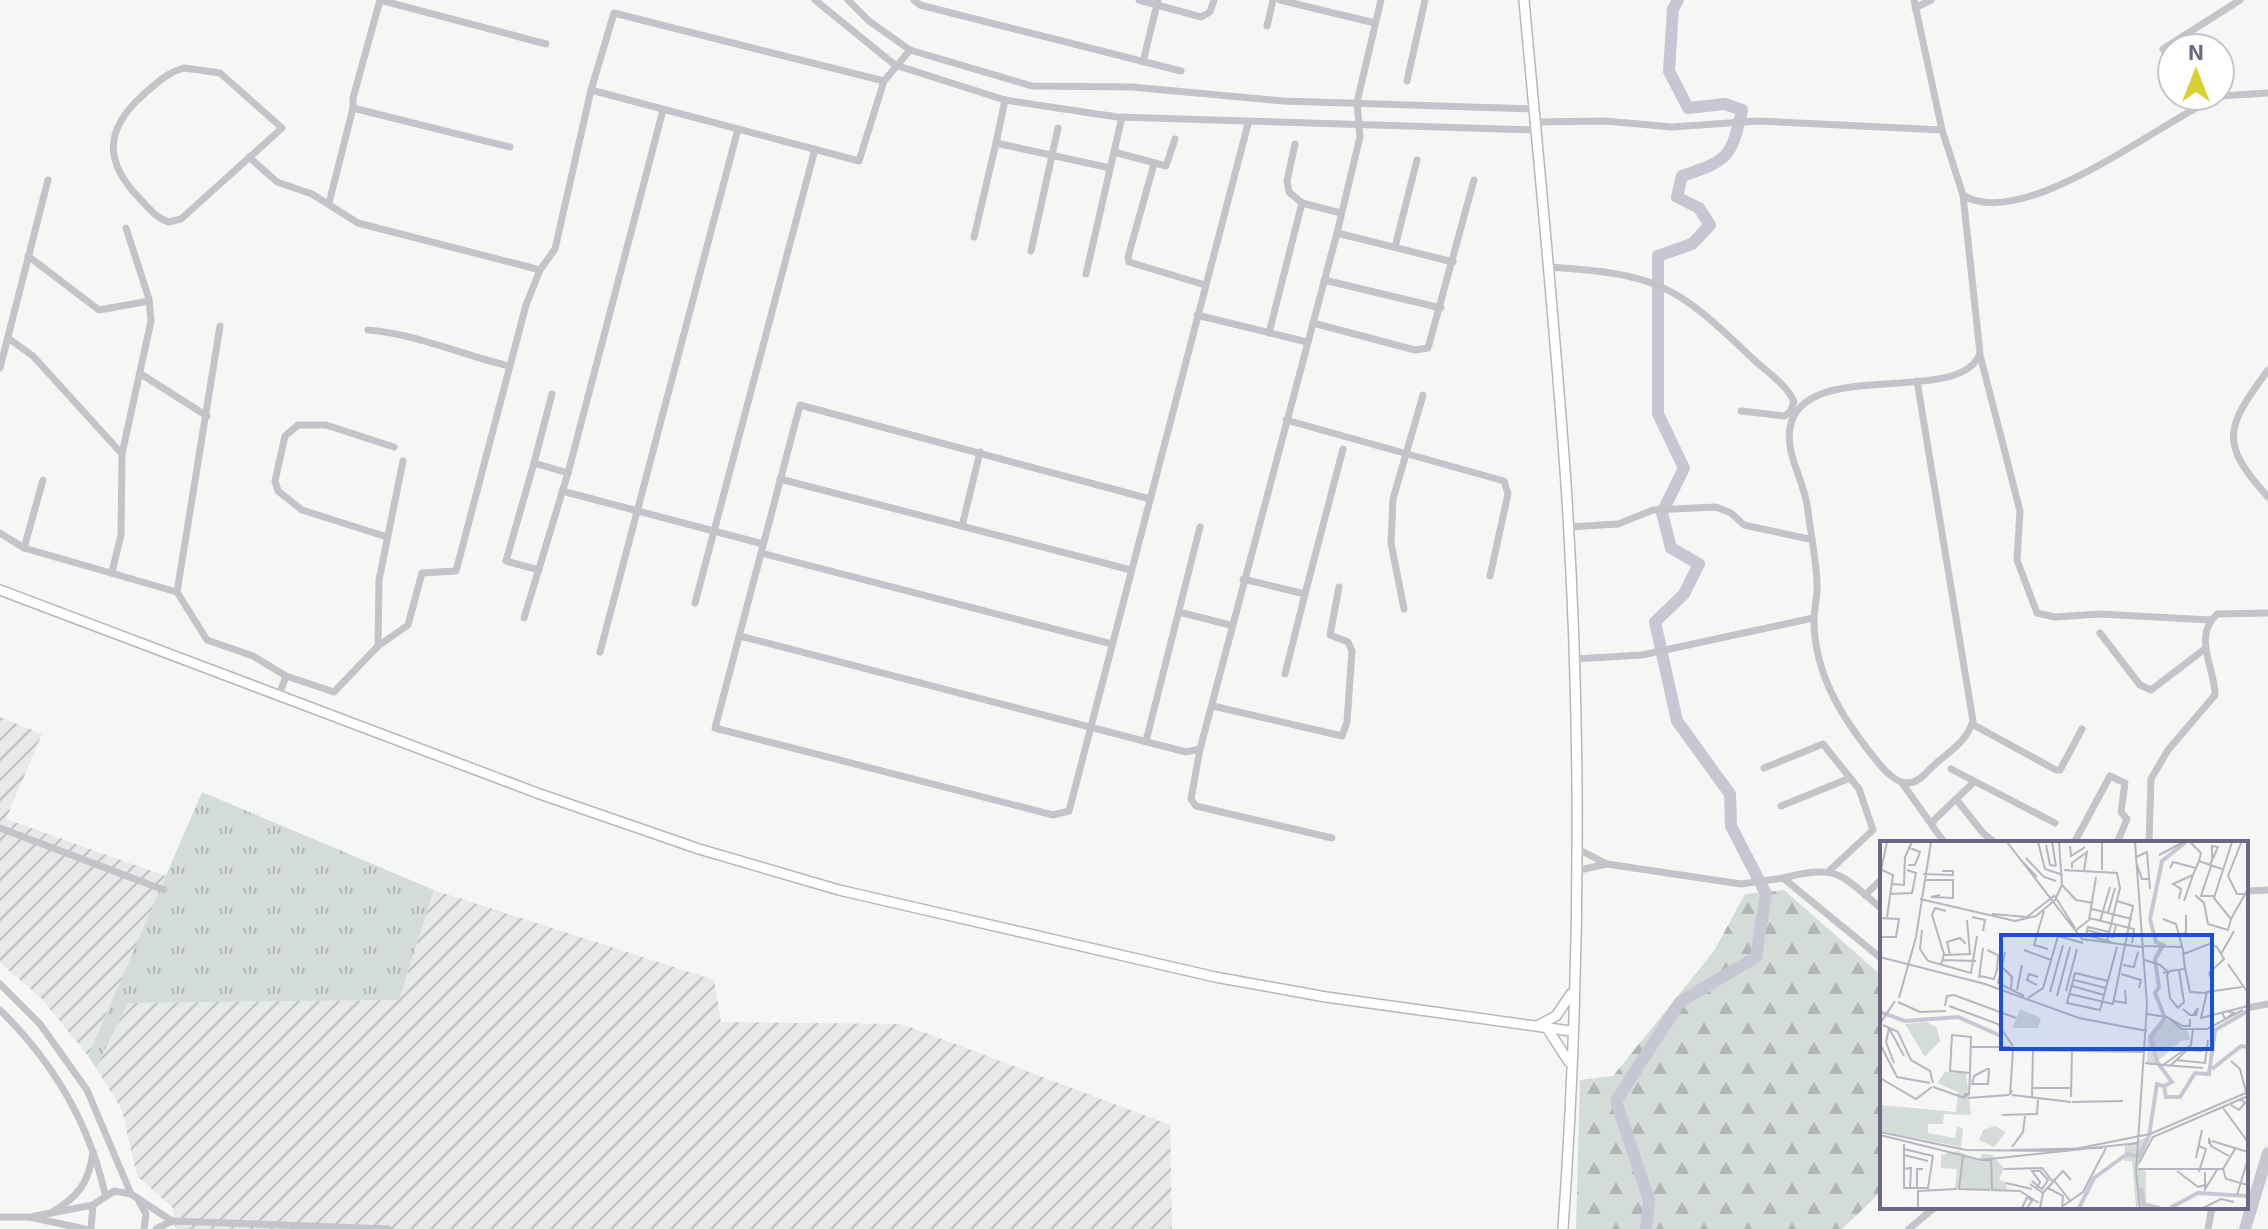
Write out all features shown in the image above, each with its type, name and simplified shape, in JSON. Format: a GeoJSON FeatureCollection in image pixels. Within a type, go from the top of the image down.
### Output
{"type":"FeatureCollection","features":[{"type":"Feature","properties":{"kind":"main road"},"geometry":{"type":"LineString","coordinates":[[1524,0],[1549,267],[1568,527],[1574,659],[1576,848],[1571,1066],[1563,1229]]}},
{"type":"Feature","properties":{"kind":"main road"},"geometry":{"type":"LineString","coordinates":[[0,590],[537,793],[699,849],[839,890],[1215,977],[1326,997],[1571,1031]]}},
{"type":"Feature","properties":{"kind":"main road"},"geometry":{"type":"LineString","coordinates":[[1535,1026],[1556,1016],[1573,991]]}},
{"type":"Feature","properties":{"kind":"main road"},"geometry":{"type":"LineString","coordinates":[[1547,1028],[1571,1066]]}},
{"type":"Feature","properties":{"kind":"street"},"geometry":{"type":"LineString","coordinates":[[329,203],[380,0],[546,44]]}},
{"type":"Feature","properties":{"kind":"street"},"geometry":{"type":"LineString","coordinates":[[815,0],[895,65],[1005,100],[1122,117],[1357,126],[1536,126],[1605,121],[1672,127],[1758,121],[1942,130]]}},
{"type":"Feature","properties":{"kind":"street"},"geometry":{"type":"LineString","coordinates":[[848,0],[869,21],[910,50],[1032,86],[1132,87],[1284,101],[1534,109]]}},
{"type":"Feature","properties":{"kind":"street"},"geometry":{"type":"LineString","coordinates":[[914,0],[920,5],[1181,71]]}},
{"type":"Feature","properties":{"kind":"street"},"geometry":{"type":"LineString","coordinates":[[1139,0],[1158,2],[1201,17],[1210,12],[1214,0]]}},
{"type":"Feature","properties":{"kind":"street"},"geometry":{"type":"LineString","coordinates":[[1267,26],[1273,0]]}},
{"type":"Feature","properties":{"kind":"street"},"geometry":{"type":"LineString","coordinates":[[1280,0],[1375,23]]}},
{"type":"Feature","properties":{"kind":"street"},"geometry":{"type":"LineString","coordinates":[[1332,838],[1196,806],[1191,799],[1230,625],[1337,233],[1360,137],[1357,102],[1381,0]]}},
{"type":"Feature","properties":{"kind":"street"},"geometry":{"type":"LineString","coordinates":[[1407,81],[1425,0]]}},
{"type":"Feature","properties":{"kind":"street"},"geometry":{"type":"LineString","coordinates":[[1931,0],[1914,4],[1942,130],[1963,195],[1980,353],[2020,511],[2017,560],[2037,613],[2055,617],[2100,614],[2211,620],[2226,613],[2268,613]]}},
{"type":"Feature","properties":{"kind":"street"},"geometry":{"type":"LineString","coordinates":[[2190,32],[2240,0]]}},
{"type":"Feature","properties":{"kind":"street"},"geometry":{"type":"LineString","coordinates":[[1143,62],[1158,2]]}},
{"type":"Feature","properties":{"kind":"street"},"geometry":{"type":"LineString","coordinates":[[0,533],[24,548],[177,592],[207,640],[253,656],[286,676],[334,692],[378,646],[408,625],[422,573],[456,571],[509,366],[540,270],[555,249],[591,90],[614,13],[884,81]]}},
{"type":"Feature","properties":{"kind":"street"},"geometry":{"type":"LineString","coordinates":[[591,90],[859,161],[884,81],[910,50]]}},
{"type":"Feature","properties":{"kind":"street"},"geometry":{"type":"LineString","coordinates":[[184,68],[220,73],[282,128],[249,157],[181,219],[169,222],[155,214],[120,179],[113,144],[124,112],[162,77],[184,68]]}},
{"type":"Feature","properties":{"kind":"street"},"geometry":{"type":"LineString","coordinates":[[2236,95],[2268,93]]}},
{"type":"Feature","properties":{"kind":"street"},"geometry":{"type":"LineString","coordinates":[[974,237],[1005,100]]}},
{"type":"Feature","properties":{"kind":"street"},"geometry":{"type":"LineString","coordinates":[[353,108],[510,147]]}},
{"type":"Feature","properties":{"kind":"street"},"geometry":{"type":"LineString","coordinates":[[524,618],[568,473],[663,110]]}},
{"type":"Feature","properties":{"kind":"street"},"geometry":{"type":"LineString","coordinates":[[1963,195],[1971,200],[1992,201],[2043,192],[2092,169],[2192,112]]}},
{"type":"Feature","properties":{"kind":"street"},"geometry":{"type":"LineString","coordinates":[[1086,274],[1122,117]]}},
{"type":"Feature","properties":{"kind":"street"},"geometry":{"type":"LineString","coordinates":[[1150,499],[800,405],[715,728],[1053,815],[1069,811],[1248,124]]}},
{"type":"Feature","properties":{"kind":"street"},"geometry":{"type":"LineString","coordinates":[[1031,251],[1058,128]]}},
{"type":"Feature","properties":{"kind":"street"},"geometry":{"type":"LineString","coordinates":[[600,652],[738,129]]}},
{"type":"Feature","properties":{"kind":"street"},"geometry":{"type":"LineString","coordinates":[[1114,152],[1154,164],[1169,163],[1175,139]]}},
{"type":"Feature","properties":{"kind":"street"},"geometry":{"type":"LineString","coordinates":[[996,143],[1110,168]]}},
{"type":"Feature","properties":{"kind":"street"},"geometry":{"type":"LineString","coordinates":[[1295,144],[1287,186],[1293,198],[1341,213]]}},
{"type":"Feature","properties":{"kind":"street"},"geometry":{"type":"LineString","coordinates":[[695,603],[815,149]]}},
{"type":"Feature","properties":{"kind":"street"},"geometry":{"type":"LineString","coordinates":[[249,157],[277,182],[329,203],[358,223],[540,270]]}},
{"type":"Feature","properties":{"kind":"street"},"geometry":{"type":"LineString","coordinates":[[1395,247],[1417,160]]}},
{"type":"Feature","properties":{"kind":"street"},"geometry":{"type":"LineString","coordinates":[[1154,164],[1129,262],[1205,285]]}},
{"type":"Feature","properties":{"kind":"street"},"geometry":{"type":"LineString","coordinates":[[0,368],[48,180]]}},
{"type":"Feature","properties":{"kind":"street"},"geometry":{"type":"LineString","coordinates":[[1313,323],[1422,350],[1433,341],[1474,180]]}},
{"type":"Feature","properties":{"kind":"street"},"geometry":{"type":"LineString","coordinates":[[1269,333],[1302,203]]}},
{"type":"Feature","properties":{"kind":"street"},"geometry":{"type":"LineString","coordinates":[[112,572],[121,535],[122,454],[151,321],[149,301],[126,228]]}},
{"type":"Feature","properties":{"kind":"street"},"geometry":{"type":"LineString","coordinates":[[1337,233],[1453,262]]}},
{"type":"Feature","properties":{"kind":"street"},"geometry":{"type":"LineString","coordinates":[[28,256],[99,310],[149,301]]}},
{"type":"Feature","properties":{"kind":"street"},"geometry":{"type":"LineString","coordinates":[[1549,267],[1614,272],[1651,280],[1671,289],[1711,318],[1794,402],[1790,412],[1784,416],[1741,411]]}},
{"type":"Feature","properties":{"kind":"street"},"geometry":{"type":"LineString","coordinates":[[1324,280],[1441,308]]}},
{"type":"Feature","properties":{"kind":"street"},"geometry":{"type":"LineString","coordinates":[[1197,315],[1307,342]]}},
{"type":"Feature","properties":{"kind":"street"},"geometry":{"type":"LineString","coordinates":[[177,592],[220,326]]}},
{"type":"Feature","properties":{"kind":"street"},"geometry":{"type":"LineString","coordinates":[[368,330],[415,337],[459,354],[509,366]]}},
{"type":"Feature","properties":{"kind":"street"},"geometry":{"type":"LineString","coordinates":[[8,338],[33,356],[122,454]]}},
{"type":"Feature","properties":{"kind":"street"},"geometry":{"type":"LineString","coordinates":[[1944,841],[1902,783],[1886,773],[1854,734],[1832,695],[1819,663],[1813,618],[1817,583],[1805,491],[1791,445],[1790,429],[1795,415],[1812,396],[1822,392],[1917,381],[1968,369],[1980,353]]}},
{"type":"Feature","properties":{"kind":"street"},"geometry":{"type":"LineString","coordinates":[[2268,370],[2241,407],[2233,434],[2240,467],[2268,497]]}},
{"type":"Feature","properties":{"kind":"street"},"geometry":{"type":"LineString","coordinates":[[141,374],[207,416]]}},
{"type":"Feature","properties":{"kind":"street"},"geometry":{"type":"LineString","coordinates":[[1902,783],[1919,781],[1963,742],[1972,724],[1971,698],[1917,381]]}},
{"type":"Feature","properties":{"kind":"street"},"geometry":{"type":"LineString","coordinates":[[539,570],[506,561],[552,394]]}},
{"type":"Feature","properties":{"kind":"street"},"geometry":{"type":"LineString","coordinates":[[1404,609],[1391,533],[1393,499],[1423,395]]}},
{"type":"Feature","properties":{"kind":"street"},"geometry":{"type":"LineString","coordinates":[[1286,420],[1504,481],[1508,494],[1490,576]]}},
{"type":"Feature","properties":{"kind":"street"},"geometry":{"type":"LineString","coordinates":[[387,537],[302,510],[278,491],[275,481],[285,436],[298,425],[326,425],[394,447]]}},
{"type":"Feature","properties":{"kind":"street"},"geometry":{"type":"LineString","coordinates":[[1285,674],[1343,449]]}},
{"type":"Feature","properties":{"kind":"street"},"geometry":{"type":"LineString","coordinates":[[962,526],[980,452]]}},
{"type":"Feature","properties":{"kind":"street"},"geometry":{"type":"LineString","coordinates":[[378,646],[377,598],[403,461]]}},
{"type":"Feature","properties":{"kind":"street"},"geometry":{"type":"LineString","coordinates":[[534,463],[568,473]]}},
{"type":"Feature","properties":{"kind":"street"},"geometry":{"type":"LineString","coordinates":[[780,479],[1131,570]]}},
{"type":"Feature","properties":{"kind":"street"},"geometry":{"type":"LineString","coordinates":[[24,548],[43,480]]}},
{"type":"Feature","properties":{"kind":"street"},"geometry":{"type":"LineString","coordinates":[[562,491],[1112,644]]}},
{"type":"Feature","properties":{"kind":"street"},"geometry":{"type":"LineString","coordinates":[[1568,527],[1618,524],[1653,510],[1716,507],[1731,513],[1744,525],[1809,539]]}},
{"type":"Feature","properties":{"kind":"street"},"geometry":{"type":"LineString","coordinates":[[1146,741],[1200,527]]}},
{"type":"Feature","properties":{"kind":"street"},"geometry":{"type":"LineString","coordinates":[[1243,579],[1305,594]]}},
{"type":"Feature","properties":{"kind":"street"},"geometry":{"type":"LineString","coordinates":[[1213,706],[1342,736],[1347,722],[1351,646],[1333,638],[1329,632],[1339,587]]}},
{"type":"Feature","properties":{"kind":"street"},"geometry":{"type":"LineString","coordinates":[[1179,612],[1230,625]]}},
{"type":"Feature","properties":{"kind":"street"},"geometry":{"type":"LineString","coordinates":[[1574,659],[1642,655],[1813,618]]}},
{"type":"Feature","properties":{"kind":"street"},"geometry":{"type":"LineString","coordinates":[[2149,841],[2151,779],[2168,750],[2215,695],[2204,635],[2211,620]]}},
{"type":"Feature","properties":{"kind":"street"},"geometry":{"type":"LineString","coordinates":[[2100,633],[2146,690],[2159,688],[2206,648]]}},
{"type":"Feature","properties":{"kind":"street"},"geometry":{"type":"LineString","coordinates":[[740,636],[1186,752],[1200,749]]}},
{"type":"Feature","properties":{"kind":"street"},"geometry":{"type":"LineString","coordinates":[[279,695],[286,676]]}},
{"type":"Feature","properties":{"kind":"street"},"geometry":{"type":"LineString","coordinates":[[1972,724],[2056,770],[2060,770],[2082,729]]}},
{"type":"Feature","properties":{"kind":"street"},"geometry":{"type":"LineString","coordinates":[[1764,768],[1823,744],[1867,803],[1873,830],[1830,870]]}},
{"type":"Feature","properties":{"kind":"street"},"geometry":{"type":"LineString","coordinates":[[1951,769],[2055,823]]}},
{"type":"Feature","properties":{"kind":"street"},"geometry":{"type":"LineString","coordinates":[[2075,841],[2110,776],[2125,783],[2121,812],[2127,819],[2118,841]]}},
{"type":"Feature","properties":{"kind":"street"},"geometry":{"type":"LineString","coordinates":[[1781,806],[1850,778]]}},
{"type":"Feature","properties":{"kind":"street"},"geometry":{"type":"LineString","coordinates":[[1933,827],[1936,816],[1974,782]]}},
{"type":"Feature","properties":{"kind":"street"},"geometry":{"type":"LineString","coordinates":[[1956,799],[1993,841]]}},
{"type":"Feature","properties":{"kind":"street"},"geometry":{"type":"LineString","coordinates":[[0,828],[164,890]]}},
{"type":"Feature","properties":{"kind":"street"},"geometry":{"type":"LineString","coordinates":[[1576,848],[1607,864],[1757,884],[1817,869],[1830,870],[1880,907]]}},
{"type":"Feature","properties":{"kind":"street"},"geometry":{"type":"LineString","coordinates":[[1575,871],[1607,864]]}},
{"type":"Feature","properties":{"kind":"street"},"geometry":{"type":"LineString","coordinates":[[1779,879],[1880,957]]}},
{"type":"Feature","properties":{"kind":"street"},"geometry":{"type":"LineString","coordinates":[[1865,895],[1880,881]]}},
{"type":"Feature","properties":{"kind":"street"},"geometry":{"type":"LineString","coordinates":[[2248,891],[2268,890]]}},
{"type":"Feature","properties":{"kind":"street"},"geometry":{"type":"LineString","coordinates":[[0,984],[40,1024],[87,1090],[135,1197],[146,1214],[144,1229]]}},
{"type":"Feature","properties":{"kind":"street"},"geometry":{"type":"LineString","coordinates":[[2248,1008],[2268,1004]]}},
{"type":"Feature","properties":{"kind":"street"},"geometry":{"type":"LineString","coordinates":[[0,1010],[48,1063],[93,1150],[105,1194]]}},
{"type":"Feature","properties":{"kind":"street"},"geometry":{"type":"LineString","coordinates":[[51,1213],[71,1202],[85,1185],[93,1150]]}},
{"type":"Feature","properties":{"kind":"street"},"geometry":{"type":"LineString","coordinates":[[0,1217],[29,1217],[93,1205],[105,1194],[135,1197],[172,1221]]}},
{"type":"Feature","properties":{"kind":"street"},"geometry":{"type":"LineString","coordinates":[[91,1229],[93,1205]]}},
{"type":"Feature","properties":{"kind":"street"},"geometry":{"type":"LineString","coordinates":[[1909,1229],[1933,1209]]}},
{"type":"Feature","properties":{"kind":"street"},"geometry":{"type":"LineString","coordinates":[[2208,1229],[2212,1209]]}},
{"type":"Feature","properties":{"kind":"street"},"geometry":{"type":"LineString","coordinates":[[29,1217],[85,1229]]}},
{"type":"Feature","properties":{"kind":"street"},"geometry":{"type":"LineString","coordinates":[[156,1229],[172,1221],[388,1229]]}},
{"type":"Feature","properties":{"kind":"shaded area"},"geometry":{"type":"Polygon","coordinates":[[[0,717],[42,734],[6,819],[166,876],[88,1056],[41,998],[0,963],[0,717]]]}},
{"type":"Feature","properties":{"kind":"shaded area"},"geometry":{"type":"Polygon","coordinates":[[[434,890],[714,980],[721,1022],[902,1024],[1170,1125],[1172,1229],[175,1229],[173,1208],[137,1176],[122,1110],[96,1068],[128,1003],[399,1000],[434,890]]]}},
{"type":"Feature","properties":{"kind":"green space"},"geometry":{"type":"Polygon","coordinates":[[[202,792],[434,890],[399,1000],[128,1003],[96,1068],[88,1056],[202,792]]]}},
{"type":"Feature","properties":{"kind":"green space"},"geometry":{"type":"Polygon","coordinates":[[[1784,890],[1880,974],[1880,1193],[1842,1229],[1576,1229],[1580,1080],[1613,1076],[1714,951],[1745,894],[1784,890]]]}},
{"type":"Feature","properties":{"kind":"waterway"},"geometry":{"type":"LineString","coordinates":[[1646,1229],[1649,1200],[1616,1101],[1680,1002],[1756,957],[1766,894],[1731,826],[1730,794],[1677,721],[1655,622],[1684,594],[1699,564],[1671,548],[1662,513],[1684,468],[1658,414],[1658,256],[1692,244],[1710,225],[1699,208],[1677,197],[1682,176],[1710,166],[1726,155],[1735,138],[1742,110],[1725,104],[1688,108],[1669,71],[1673,9],[1678,0]]}},
{"type":"Feature","properties":{"kind":"waterway"},"geometry":{"type":"LineString","coordinates":[[2245,1229],[2268,1153]]}}]}
